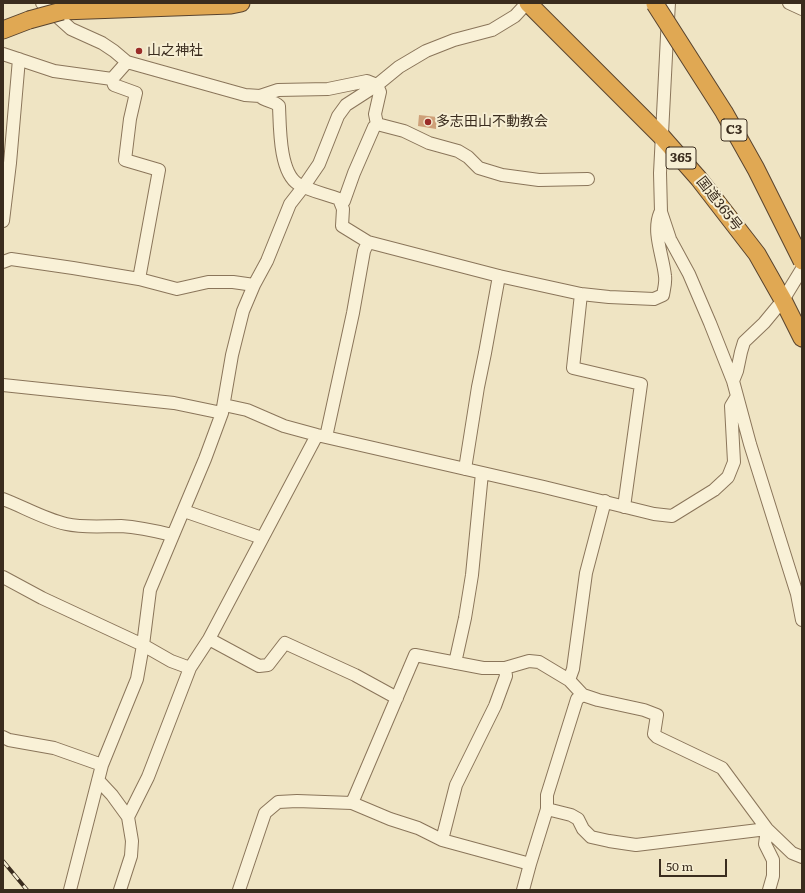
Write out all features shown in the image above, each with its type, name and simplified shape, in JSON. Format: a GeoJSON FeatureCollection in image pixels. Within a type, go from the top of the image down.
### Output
{"type":"FeatureCollection","features":[{"type":"Feature","properties":{"kind":"highway"},"geometry":{"type":"LineString","coordinates":[[3,30],[29,20],[62,11],[231,5],[241,3]]}},
{"type":"Feature","properties":{"kind":"highway","name":"国道365号"},"geometry":{"type":"LineString","coordinates":[[527,3],[663,138],[699,179],[757,254],[802,338]]}},
{"type":"Feature","properties":{"kind":"highway","name":"C3"},"geometry":{"type":"LineString","coordinates":[[660,3],[756,169],[802,261]]}},
{"type":"Feature","properties":{"kind":"street"},"geometry":{"type":"LineString","coordinates":[[42,3],[71,29],[102,43],[127,62],[245,95],[260,96],[278,90],[328,88],[367,81],[377,85],[380,92],[375,114],[377,124]]}},
{"type":"Feature","properties":{"kind":"street"},"geometry":{"type":"LineString","coordinates":[[70,890],[102,764],[137,679],[144,645],[150,590],[172,535],[184,512],[206,459],[223,409],[227,380],[243,311],[254,285],[267,261],[290,204],[319,164],[338,116],[346,105],[377,85],[399,67],[426,51],[454,40],[492,30],[515,16],[527,3]]}},
{"type":"Feature","properties":{"kind":"street"},"geometry":{"type":"LineString","coordinates":[[660,3],[666,36],[663,138],[660,173],[660,212],[670,239],[689,274],[733,381],[750,444],[797,594],[802,620]]}},
{"type":"Feature","properties":{"kind":"street"},"geometry":{"type":"LineString","coordinates":[[789,3],[802,9]]}},
{"type":"Feature","properties":{"kind":"street"},"geometry":{"type":"LineString","coordinates":[[3,54],[54,71],[112,79]]}},
{"type":"Feature","properties":{"kind":"street"},"geometry":{"type":"LineString","coordinates":[[3,221],[10,163],[19,59]]}},
{"type":"Feature","properties":{"kind":"street"},"geometry":{"type":"LineString","coordinates":[[112,79],[127,62]]}},
{"type":"Feature","properties":{"kind":"street"},"geometry":{"type":"LineString","coordinates":[[112,79],[114,85],[136,93],[130,119],[125,160],[158,170],[139,279]]}},
{"type":"Feature","properties":{"kind":"street"},"geometry":{"type":"LineString","coordinates":[[260,96],[263,100],[275,102],[279,106],[282,152],[288,171],[297,183],[339,199],[343,209],[342,226],[368,242],[499,276],[581,294],[654,299],[663,295],[666,278],[658,236],[657,220],[660,212]]}},
{"type":"Feature","properties":{"kind":"street"},"geometry":{"type":"LineString","coordinates":[[377,124],[404,131],[429,143],[458,151],[468,157],[479,168],[502,175],[539,180],[588,179]]}},
{"type":"Feature","properties":{"kind":"street"},"geometry":{"type":"LineString","coordinates":[[340,204],[344,201],[354,173],[374,127],[377,124]]}},
{"type":"Feature","properties":{"kind":"street"},"geometry":{"type":"LineString","coordinates":[[128,817],[148,777],[190,668],[209,639],[262,538],[321,436],[353,313],[364,251],[368,242]]}},
{"type":"Feature","properties":{"kind":"street"},"geometry":{"type":"LineString","coordinates":[[3,262],[11,259],[73,268],[139,279],[177,289],[208,282],[233,282],[254,285]]}},
{"type":"Feature","properties":{"kind":"street"},"geometry":{"type":"LineString","coordinates":[[733,381],[738,371],[740,352],[744,342],[764,323],[783,300],[802,269]]}},
{"type":"Feature","properties":{"kind":"street"},"geometry":{"type":"LineString","coordinates":[[465,468],[478,387],[499,276]]}},
{"type":"Feature","properties":{"kind":"street"},"geometry":{"type":"LineString","coordinates":[[581,294],[574,368],[642,384],[624,506]]}},
{"type":"Feature","properties":{"kind":"street"},"geometry":{"type":"LineString","coordinates":[[3,385],[223,409],[247,410],[284,426],[321,436],[465,468],[654,514],[672,516],[714,490],[728,477],[734,462],[731,406],[737,396]]}},
{"type":"Feature","properties":{"kind":"street"},"geometry":{"type":"LineString","coordinates":[[455,663],[465,618],[472,575],[482,473]]}},
{"type":"Feature","properties":{"kind":"street"},"geometry":{"type":"LineString","coordinates":[[3,499],[27,510],[66,524],[94,527],[123,526],[159,531],[172,535]]}},
{"type":"Feature","properties":{"kind":"street"},"geometry":{"type":"LineString","coordinates":[[569,680],[573,669],[586,573],[605,501]]}},
{"type":"Feature","properties":{"kind":"street"},"geometry":{"type":"LineString","coordinates":[[184,512],[262,538]]}},
{"type":"Feature","properties":{"kind":"street"},"geometry":{"type":"LineString","coordinates":[[3,577],[42,598],[144,645],[171,661],[190,668]]}},
{"type":"Feature","properties":{"kind":"street"},"geometry":{"type":"LineString","coordinates":[[209,639],[259,666],[268,665],[285,643],[355,675],[397,698]]}},
{"type":"Feature","properties":{"kind":"street"},"geometry":{"type":"LineString","coordinates":[[352,802],[415,655],[483,668],[505,668],[529,661],[540,662],[569,680],[582,695],[644,710],[657,715],[654,734],[657,737],[722,768],[767,829],[792,853],[802,857]]}},
{"type":"Feature","properties":{"kind":"street"},"geometry":{"type":"LineString","coordinates":[[442,840],[456,785],[496,706],[506,676],[505,668]]}},
{"type":"Feature","properties":{"kind":"street"},"geometry":{"type":"LineString","coordinates":[[523,890],[547,809],[547,795],[577,699],[582,695]]}},
{"type":"Feature","properties":{"kind":"street"},"geometry":{"type":"LineString","coordinates":[[3,737],[9,740],[54,748],[102,764]]}},
{"type":"Feature","properties":{"kind":"street"},"geometry":{"type":"LineString","coordinates":[[98,780],[112,795],[128,817],[132,841],[131,856],[120,890]]}},
{"type":"Feature","properties":{"kind":"street"},"geometry":{"type":"LineString","coordinates":[[239,890],[265,813],[278,802],[352,802],[390,819],[418,828],[442,840],[530,864]]}},
{"type":"Feature","properties":{"kind":"street"},"geometry":{"type":"LineString","coordinates":[[547,809],[578,818],[583,829],[591,837],[636,844],[767,829]]}},
{"type":"Feature","properties":{"kind":"street"},"geometry":{"type":"LineString","coordinates":[[767,829],[766,844],[773,860],[773,876],[769,890]]}},
{"type":"Feature","properties":{"kind":"building","name":"多志田山不動教会"},"geometry":{"type":"Polygon","coordinates":[[[419,115],[437,117],[436,129],[418,126],[419,115]]]}},
{"type":"Feature","properties":{"kind":"railway"},"geometry":{"type":"LineString","coordinates":[[3,861],[27,890]]}},
{"type":"Feature","properties":{"kind":"place","name":"山之神社"},"geometry":{"type":"Point","coordinates":[139,51]}},
{"type":"Feature","properties":{"kind":"place","name":"多志田山不動教会"},"geometry":{"type":"Point","coordinates":[428,122]}}]}
